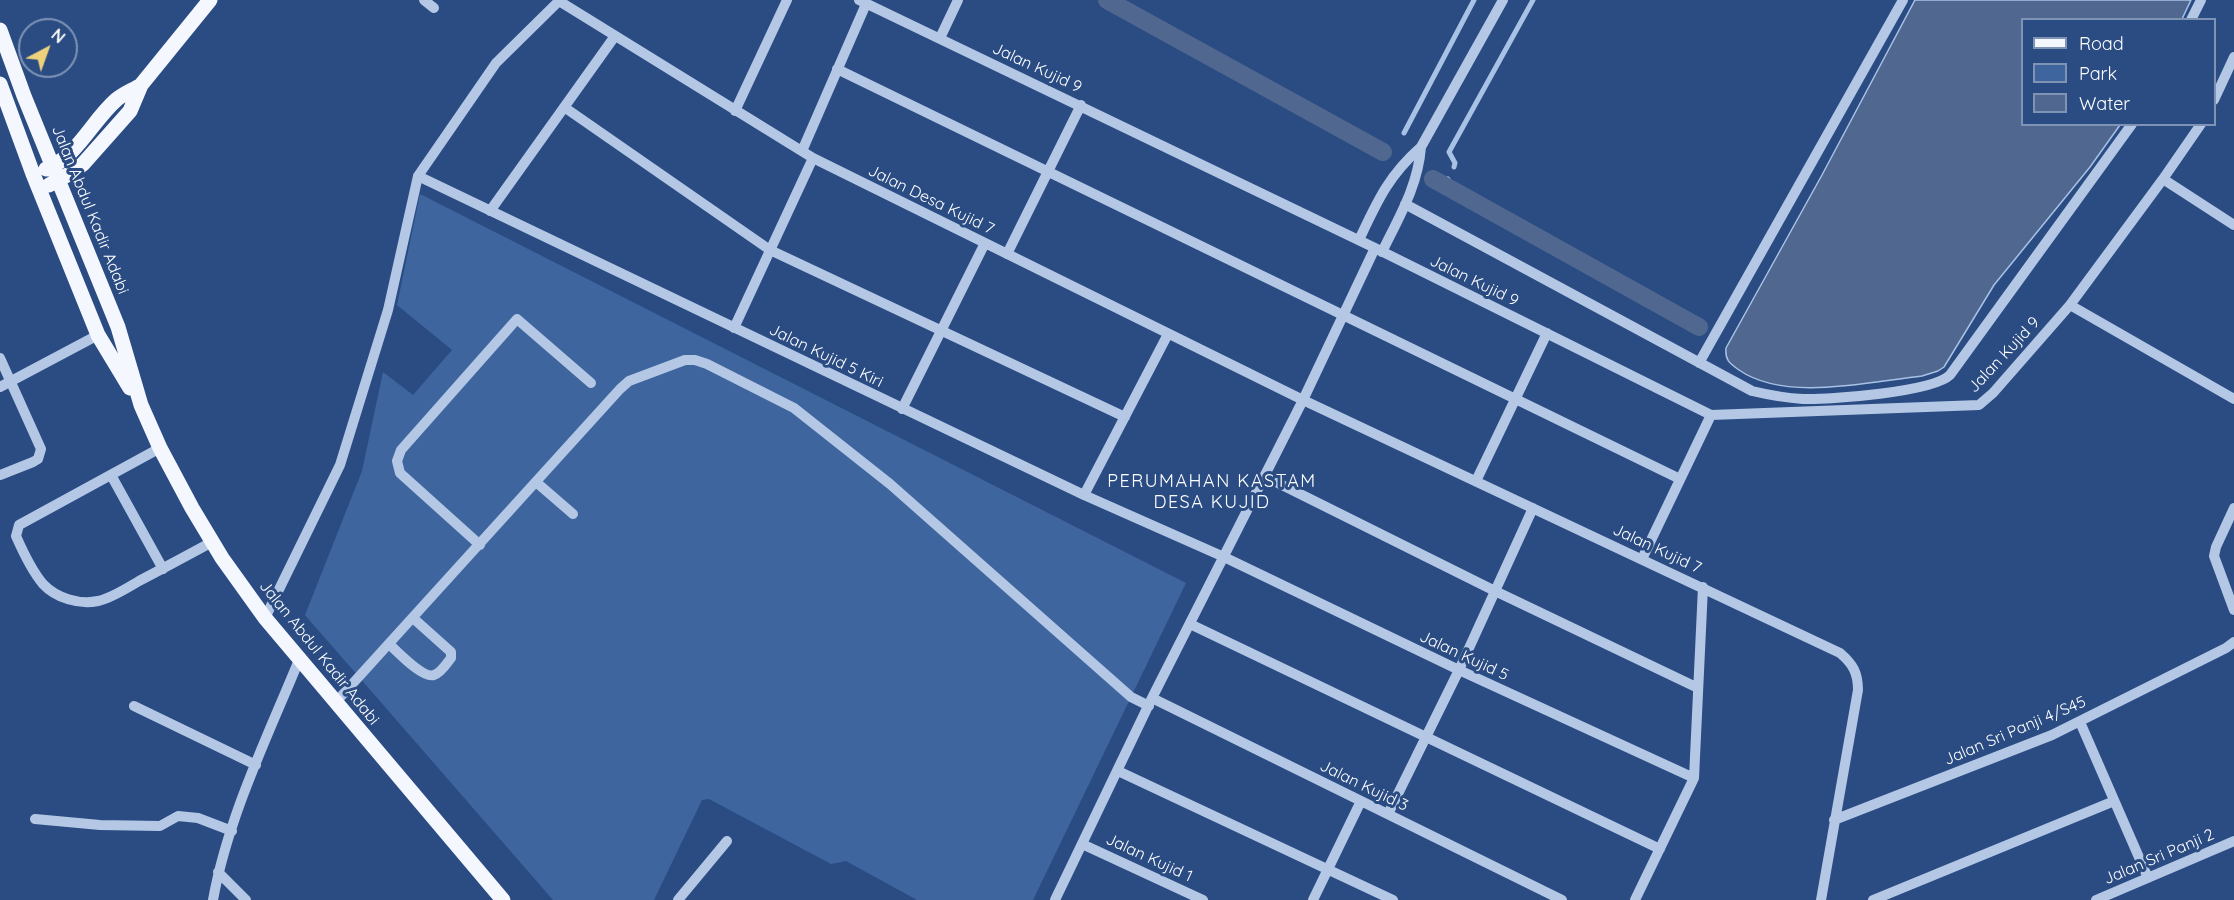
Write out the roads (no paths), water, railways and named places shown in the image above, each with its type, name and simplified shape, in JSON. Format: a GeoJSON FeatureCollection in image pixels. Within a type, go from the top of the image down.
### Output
{"type":"FeatureCollection","features":[{"type":"Feature","properties":{"kind":"main road"},"geometry":{"type":"LineString","coordinates":[[36,182],[83,164],[130,111],[141,85],[210,0]]}},
{"type":"Feature","properties":{"kind":"main road","name":"Jalan Abdul Kadir Adabi"},"geometry":{"type":"LineString","coordinates":[[0,30],[118,327],[141,405],[160,448],[192,508],[212,542],[265,618],[503,900]]}},
{"type":"Feature","properties":{"kind":"main road","name":"Jalan Abdul Kadir Adabi"},"geometry":{"type":"LineString","coordinates":[[0,84],[3,104],[98,335],[141,405]]}},
{"type":"Feature","properties":{"kind":"street"},"geometry":{"type":"LineString","coordinates":[[424,0],[434,8]]}},
{"type":"Feature","properties":{"kind":"street"},"geometry":{"type":"LineString","coordinates":[[265,618],[340,465],[388,310],[418,176],[496,63],[559,0]]}},
{"type":"Feature","properties":{"kind":"street","name":"Jalan Desa Kujid 7"},"geometry":{"type":"LineString","coordinates":[[559,0],[813,158],[1303,400]]}},
{"type":"Feature","properties":{"kind":"street"},"geometry":{"type":"LineString","coordinates":[[735,111],[787,0]]}},
{"type":"Feature","properties":{"kind":"street"},"geometry":{"type":"LineString","coordinates":[[940,38],[958,0]]}},
{"type":"Feature","properties":{"kind":"street"},"geometry":{"type":"LineString","coordinates":[[1359,240],[1387,183],[1404,162],[1421,147],[1503,0]]}},
{"type":"Feature","properties":{"kind":"street"},"geometry":{"type":"LineString","coordinates":[[1698,363],[1903,0]]}},
{"type":"Feature","properties":{"kind":"street"},"geometry":{"type":"LineString","coordinates":[[2193,18],[2201,0]]}},
{"type":"Feature","properties":{"kind":"street"},"geometry":{"type":"LineString","coordinates":[[802,151],[837,69],[862,2]]}},
{"type":"Feature","properties":{"kind":"street","name":"Jalan Kujid 9"},"geometry":{"type":"LineString","coordinates":[[862,2],[1359,240],[1711,415],[1979,405],[1993,393],[2070,305],[2200,126]]}},
{"type":"Feature","properties":{"kind":"street"},"geometry":{"type":"LineString","coordinates":[[490,211],[615,36]]}},
{"type":"Feature","properties":{"kind":"street"},"geometry":{"type":"LineString","coordinates":[[2216,96],[2234,57]]}},
{"type":"Feature","properties":{"kind":"street"},"geometry":{"type":"LineString","coordinates":[[837,69],[1680,479]]}},
{"type":"Feature","properties":{"kind":"street"},"geometry":{"type":"LineString","coordinates":[[1007,254],[1081,105]]}},
{"type":"Feature","properties":{"kind":"street"},"geometry":{"type":"LineString","coordinates":[[564,107],[770,250],[1125,417]]}},
{"type":"Feature","properties":{"kind":"street"},"geometry":{"type":"LineString","coordinates":[[1405,204],[1752,391],[1806,399],[1898,391],[1945,380],[2081,198],[2131,126]]}},
{"type":"Feature","properties":{"kind":"street"},"geometry":{"type":"LineString","coordinates":[[1054,900],[1343,315],[1405,204],[1419,169],[1421,147]]}},
{"type":"Feature","properties":{"kind":"street"},"geometry":{"type":"LineString","coordinates":[[734,328],[813,158]]}},
{"type":"Feature","properties":{"kind":"street","name":"Jalan Kujid 5 Kiri"},"geometry":{"type":"LineString","coordinates":[[418,176],[902,409],[1084,495],[1224,557]]}},
{"type":"Feature","properties":{"kind":"street"},"geometry":{"type":"LineString","coordinates":[[2163,179],[2234,225]]}},
{"type":"Feature","properties":{"kind":"street"},"geometry":{"type":"LineString","coordinates":[[902,409],[985,243]]}},
{"type":"Feature","properties":{"kind":"street"},"geometry":{"type":"LineString","coordinates":[[2070,305],[2234,399]]}},
{"type":"Feature","properties":{"kind":"street"},"geometry":{"type":"LineString","coordinates":[[480,545],[403,477],[397,469],[397,460],[401,450],[517,319],[591,383]]}},
{"type":"Feature","properties":{"kind":"street"},"geometry":{"type":"LineString","coordinates":[[1476,481],[1547,333]]}},
{"type":"Feature","properties":{"kind":"street"},"geometry":{"type":"LineString","coordinates":[[1084,495],[1168,334]]}},
{"type":"Feature","properties":{"kind":"street"},"geometry":{"type":"LineString","coordinates":[[5,384],[98,335]]}},
{"type":"Feature","properties":{"kind":"street"},"geometry":{"type":"LineString","coordinates":[[0,358],[5,384],[41,449],[38,459],[0,475]]}},
{"type":"Feature","properties":{"kind":"street","name":"Jalan Kujid 3"},"geometry":{"type":"LineString","coordinates":[[335,703],[629,381],[685,360],[707,364],[794,408],[815,422],[899,492],[1131,697],[1150,702],[1361,801],[1546,896],[1562,900]]}},
{"type":"Feature","properties":{"kind":"street","name":"Jalan Kujid 7"},"geometry":{"type":"LineString","coordinates":[[1303,400],[1840,653],[1854,667],[1858,678],[1858,690],[1821,900]]}},
{"type":"Feature","properties":{"kind":"street"},"geometry":{"type":"LineString","coordinates":[[1642,559],[1711,415]]}},
{"type":"Feature","properties":{"kind":"street"},"geometry":{"type":"LineString","coordinates":[[160,448],[19,525],[15,533],[17,539],[44,584],[53,592],[75,601],[100,601],[212,542]]}},
{"type":"Feature","properties":{"kind":"street"},"geometry":{"type":"LineString","coordinates":[[111,475],[162,569]]}},
{"type":"Feature","properties":{"kind":"street"},"geometry":{"type":"LineString","coordinates":[[1264,476],[1495,591],[1698,688]]}},
{"type":"Feature","properties":{"kind":"street"},"geometry":{"type":"LineString","coordinates":[[536,482],[573,514]]}},
{"type":"Feature","properties":{"kind":"street"},"geometry":{"type":"LineString","coordinates":[[1388,814],[1459,670],[1533,508]]}},
{"type":"Feature","properties":{"kind":"street"},"geometry":{"type":"LineString","coordinates":[[2234,508],[2216,546],[2214,556],[2234,610]]}},
{"type":"Feature","properties":{"kind":"street","name":"Jalan Kujid 5"},"geometry":{"type":"LineString","coordinates":[[1224,557],[1459,670],[1694,778]]}},
{"type":"Feature","properties":{"kind":"street"},"geometry":{"type":"LineString","coordinates":[[1635,900],[1694,778],[1703,587]]}},
{"type":"Feature","properties":{"kind":"street"},"geometry":{"type":"LineString","coordinates":[[389,644],[422,673],[430,676],[438,673],[451,658],[451,652],[413,618]]}},
{"type":"Feature","properties":{"kind":"street"},"geometry":{"type":"LineString","coordinates":[[1190,624],[1660,849]]}},
{"type":"Feature","properties":{"kind":"street","name":"Jalan Sri Panji 4/S45"},"geometry":{"type":"LineString","coordinates":[[1834,820],[2052,735],[2234,642]]}},
{"type":"Feature","properties":{"kind":"street"},"geometry":{"type":"LineString","coordinates":[[213,900],[218,872],[232,831],[299,660]]}},
{"type":"Feature","properties":{"kind":"street"},"geometry":{"type":"LineString","coordinates":[[134,706],[256,765]]}},
{"type":"Feature","properties":{"kind":"street"},"geometry":{"type":"LineString","coordinates":[[2080,722],[2148,878]]}},
{"type":"Feature","properties":{"kind":"street"},"geometry":{"type":"LineString","coordinates":[[1118,771],[1393,900]]}},
{"type":"Feature","properties":{"kind":"street"},"geometry":{"type":"LineString","coordinates":[[1313,900],[1361,801]]}},
{"type":"Feature","properties":{"kind":"street"},"geometry":{"type":"LineString","coordinates":[[1873,900],[2114,801]]}},
{"type":"Feature","properties":{"kind":"street"},"geometry":{"type":"LineString","coordinates":[[34,819],[100,825],[160,826],[178,816],[198,818],[232,831]]}},
{"type":"Feature","properties":{"kind":"street"},"geometry":{"type":"LineString","coordinates":[[678,900],[727,841]]}},
{"type":"Feature","properties":{"kind":"street","name":"Jalan Sri Panji 2"},"geometry":{"type":"LineString","coordinates":[[2096,900],[2234,842]]}},
{"type":"Feature","properties":{"kind":"street","name":"Jalan Kujid 1"},"geometry":{"type":"LineString","coordinates":[[1082,844],[1203,900]]}},
{"type":"Feature","properties":{"kind":"street"},"geometry":{"type":"LineString","coordinates":[[218,872],[246,900]]}},
{"type":"Feature","properties":{"kind":"water"},"geometry":{"type":"Polygon","coordinates":[[[1915,0],[2191,0],[2182,18],[2021,18],[2021,126],[2119,126],[2090,167],[1994,285],[1944,367],[1938,371],[1922,376],[1852,385],[1803,388],[1758,380],[1739,370],[1727,358],[1726,348],[1915,0]]]}},
{"type":"Feature","properties":{"kind":"waterway"},"geometry":{"type":"LineString","coordinates":[[1107,0],[1383,152]]}},
{"type":"Feature","properties":{"kind":"waterway"},"geometry":{"type":"LineString","coordinates":[[1404,133],[1474,0]]}},
{"type":"Feature","properties":{"kind":"waterway"},"geometry":{"type":"LineString","coordinates":[[1454,167],[1455,163],[1449,152],[1533,0]]}},
{"type":"Feature","properties":{"kind":"waterway"},"geometry":{"type":"LineString","coordinates":[[1433,179],[1699,327]]}},
{"type":"Feature","properties":{"kind":"waterway"},"geometry":{"type":"LineString","coordinates":[[1444,185],[1448,179]]}},
{"type":"Feature","properties":{"kind":"district","name":"PERUMAHAN KASTAM DESA KUJID"},"geometry":{"type":"Point","coordinates":[1212,492]}}]}
